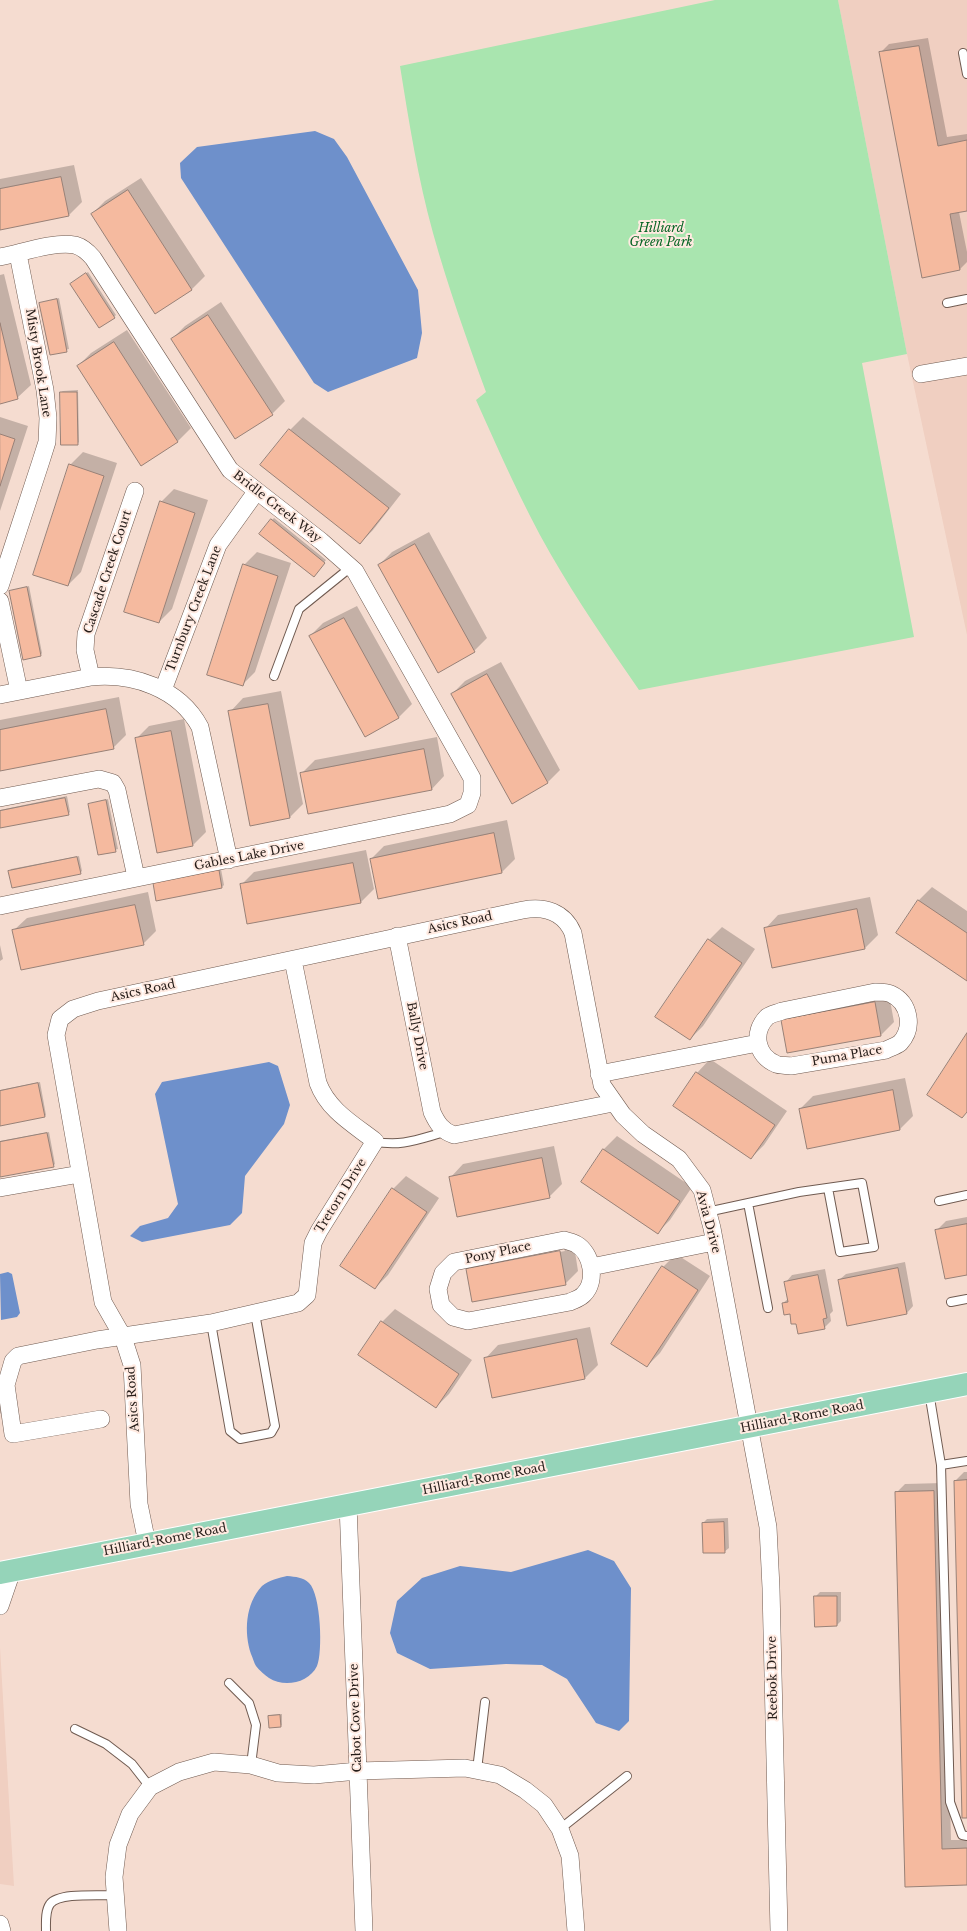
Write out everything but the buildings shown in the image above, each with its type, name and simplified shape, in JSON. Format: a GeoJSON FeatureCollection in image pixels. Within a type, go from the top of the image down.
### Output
{"type":"FeatureCollection","features":[{"type":"Feature","properties":{"kind":"main road","name":"Hilliard-Rome Road"},"geometry":{"type":"LineString","coordinates":[[6,1572],[147,1543],[967,1384]]}},
{"type":"Feature","properties":{"kind":"street","name":"Bridle Creek Way"},"geometry":{"type":"LineString","coordinates":[[0,257],[65,244],[76,246],[86,251],[93,258],[230,470],[256,492],[321,541],[351,567],[371,598],[472,778]]}},
{"type":"Feature","properties":{"kind":"street","name":"Misty Brook Lane"},"geometry":{"type":"LineString","coordinates":[[0,586],[47,442],[48,418],[42,371],[18,254]]}},
{"type":"Feature","properties":{"kind":"street"},"geometry":{"type":"LineString","coordinates":[[921,374],[967,366]]}},
{"type":"Feature","properties":{"kind":"street","name":"Cascade Creek Court"},"geometry":{"type":"LineString","coordinates":[[91,677],[85,650],[86,634],[135,491]]}},
{"type":"Feature","properties":{"kind":"street","name":"Turnbury Creek Lane"},"geometry":{"type":"LineString","coordinates":[[163,690],[218,545],[256,492]]}},
{"type":"Feature","properties":{"kind":"street"},"geometry":{"type":"LineString","coordinates":[[0,601],[18,691]]}},
{"type":"Feature","properties":{"kind":"street"},"geometry":{"type":"LineString","coordinates":[[0,695],[91,677],[106,676],[127,677],[148,683],[163,690],[191,713],[200,727],[229,860]]}},
{"type":"Feature","properties":{"kind":"street","name":"Gables Lake Drive"},"geometry":{"type":"LineString","coordinates":[[0,906],[450,814],[468,805],[472,793],[472,778]]}},
{"type":"Feature","properties":{"kind":"street"},"geometry":{"type":"LineString","coordinates":[[0,798],[99,779],[113,783],[117,790],[136,877]]}},
{"type":"Feature","properties":{"kind":"street","name":"Asics Road"},"geometry":{"type":"LineString","coordinates":[[147,1543],[139,1504],[132,1365],[123,1337],[104,1302],[56,1035],[60,1019],[72,1009],[98,1001],[293,960],[397,936],[536,908],[547,909],[570,925],[573,933],[599,1074],[602,1085],[613,1103]]}},
{"type":"Feature","properties":{"kind":"street","name":"Bally Drive"},"geometry":{"type":"LineString","coordinates":[[397,936],[432,1112],[436,1122],[445,1132]]}},
{"type":"Feature","properties":{"kind":"street"},"geometry":{"type":"LineString","coordinates":[[293,960],[318,1083],[323,1096],[333,1109],[376,1141]]}},
{"type":"Feature","properties":{"kind":"street","name":"Puma Place"},"geometry":{"type":"LineString","coordinates":[[876,992],[890,994],[902,1002],[909,1016],[907,1031],[899,1043],[886,1050],[791,1066],[776,1065],[764,1057],[758,1043],[759,1028],[768,1016],[782,1011],[876,992]]}},
{"type":"Feature","properties":{"kind":"street"},"geometry":{"type":"LineString","coordinates":[[599,1074],[758,1043]]}},
{"type":"Feature","properties":{"kind":"street"},"geometry":{"type":"LineString","coordinates":[[445,1132],[454,1135],[613,1103]]}},
{"type":"Feature","properties":{"kind":"street","name":"Avia Drive"},"geometry":{"type":"LineString","coordinates":[[613,1103],[643,1134],[679,1159],[702,1190],[714,1242],[748,1427]]}},
{"type":"Feature","properties":{"kind":"street","name":"Tretorn Drive"},"geometry":{"type":"LineString","coordinates":[[7,1435],[6,1385],[13,1361],[18,1356],[97,1340],[211,1323],[298,1303],[308,1295],[313,1243],[319,1231],[376,1141]]}},
{"type":"Feature","properties":{"kind":"street"},"geometry":{"type":"LineString","coordinates":[[0,1188],[80,1174]]}},
{"type":"Feature","properties":{"kind":"street","name":"Pony Place"},"geometry":{"type":"LineString","coordinates":[[564,1240],[576,1244],[586,1254],[591,1267],[592,1282],[584,1295],[570,1302],[468,1321],[453,1317],[441,1305],[438,1289],[442,1273],[454,1262],[564,1240]]}},
{"type":"Feature","properties":{"kind":"street"},"geometry":{"type":"LineString","coordinates":[[591,1267],[714,1242]]}},
{"type":"Feature","properties":{"kind":"street"},"geometry":{"type":"LineString","coordinates":[[7,1435],[102,1419]]}},
{"type":"Feature","properties":{"kind":"street","name":"Reebok Drive"},"geometry":{"type":"LineString","coordinates":[[748,1427],[768,1527],[771,1588],[779,1931]]}},
{"type":"Feature","properties":{"kind":"street","name":"Cabot Cove Drive"},"geometry":{"type":"LineString","coordinates":[[348,1504],[364,1931]]}},
{"type":"Feature","properties":{"kind":"street"},"geometry":{"type":"LineString","coordinates":[[0,1606],[6,1572]]}},
{"type":"Feature","properties":{"kind":"street"},"geometry":{"type":"LineString","coordinates":[[118,1931],[114,1877],[118,1845],[130,1814],[150,1787],[179,1772],[214,1762],[251,1765],[278,1773],[314,1776],[358,1771],[466,1768],[500,1775],[525,1790],[544,1805],[560,1829],[570,1856],[576,1931]]}},
{"type":"Feature","properties":{"kind":"street"},"geometry":{"type":"LineString","coordinates":[[0,1924],[2,1931]]}},
{"type":"Feature","properties":{"kind":"lane"},"geometry":{"type":"LineString","coordinates":[[963,53],[967,74]]}},
{"type":"Feature","properties":{"kind":"lane"},"geometry":{"type":"LineString","coordinates":[[946,303],[967,299]]}},
{"type":"Feature","properties":{"kind":"lane"},"geometry":{"type":"LineString","coordinates":[[274,676],[299,609],[351,567]]}},
{"type":"Feature","properties":{"kind":"lane"},"geometry":{"type":"LineString","coordinates":[[376,1141],[386,1144],[400,1144],[445,1132]]}},
{"type":"Feature","properties":{"kind":"lane"},"geometry":{"type":"LineString","coordinates":[[707,1212],[828,1188],[862,1183],[874,1247],[840,1252],[828,1188]]}},
{"type":"Feature","properties":{"kind":"lane"},"geometry":{"type":"LineString","coordinates":[[939,1201],[967,1196]]}},
{"type":"Feature","properties":{"kind":"lane"},"geometry":{"type":"LineString","coordinates":[[748,1203],[768,1308]]}},
{"type":"Feature","properties":{"kind":"lane"},"geometry":{"type":"LineString","coordinates":[[951,1302],[967,1299]]}},
{"type":"Feature","properties":{"kind":"lane"},"geometry":{"type":"LineString","coordinates":[[211,1323],[230,1431],[240,1439],[271,1433],[275,1426],[255,1313]]}},
{"type":"Feature","properties":{"kind":"lane"},"geometry":{"type":"LineString","coordinates":[[929,1391],[941,1465],[950,1802],[962,1835],[967,1836]]}},
{"type":"Feature","properties":{"kind":"lane"},"geometry":{"type":"LineString","coordinates":[[941,1465],[967,1462]]}},
{"type":"Feature","properties":{"kind":"lane"},"geometry":{"type":"LineString","coordinates":[[229,1683],[249,1703],[256,1725],[251,1765]]}},
{"type":"Feature","properties":{"kind":"lane"},"geometry":{"type":"LineString","coordinates":[[477,1770],[485,1702]]}},
{"type":"Feature","properties":{"kind":"lane"},"geometry":{"type":"LineString","coordinates":[[75,1729],[106,1744],[132,1764],[150,1787]]}},
{"type":"Feature","properties":{"kind":"lane"},"geometry":{"type":"LineString","coordinates":[[560,1829],[627,1776]]}},
{"type":"Feature","properties":{"kind":"lane"},"geometry":{"type":"LineString","coordinates":[[46,1931],[49,1905],[54,1900],[63,1897],[116,1895]]}},
{"type":"Feature","properties":{"kind":"shaded area"},"geometry":{"type":"Polygon","coordinates":[[[838,0],[967,0],[967,635],[907,354],[838,0]]]}},
{"type":"Feature","properties":{"kind":"shaded area"},"geometry":{"type":"Polygon","coordinates":[[[0,1647],[14,1886],[0,1884],[0,1647]]]}},
{"type":"Feature","properties":{"kind":"green space","name":"Hilliard Green Park"},"geometry":{"type":"Polygon","coordinates":[[[715,0],[838,0],[907,354],[862,363],[914,637],[639,690],[560,571],[520,497],[476,400],[486,392],[451,293],[433,233],[418,171],[400,66],[715,0]]]}},
{"type":"Feature","properties":{"kind":"water"},"geometry":{"type":"Polygon","coordinates":[[[315,131],[334,139],[347,157],[418,290],[422,333],[417,358],[328,392],[314,383],[181,178],[180,163],[197,147],[315,131]]]}},
{"type":"Feature","properties":{"kind":"water"},"geometry":{"type":"Polygon","coordinates":[[[269,1062],[278,1066],[290,1105],[284,1124],[245,1176],[242,1213],[230,1225],[142,1242],[130,1236],[140,1226],[168,1218],[178,1204],[155,1094],[162,1082],[269,1062]]]}},
{"type":"Feature","properties":{"kind":"water"},"geometry":{"type":"Polygon","coordinates":[[[8,1272],[12,1274],[20,1313],[17,1317],[1,1320],[0,1274],[8,1272]]]}},
{"type":"Feature","properties":{"kind":"water"},"geometry":{"type":"Polygon","coordinates":[[[588,1550],[614,1561],[631,1588],[629,1721],[619,1731],[596,1723],[567,1679],[542,1665],[506,1664],[430,1669],[397,1653],[390,1633],[397,1601],[422,1578],[460,1566],[511,1572],[588,1550]]]}},
{"type":"Feature","properties":{"kind":"water"},"geometry":{"type":"Polygon","coordinates":[[[287,1576],[304,1580],[309,1583],[313,1589],[320,1624],[320,1649],[317,1666],[313,1672],[302,1680],[282,1683],[269,1678],[256,1666],[249,1646],[247,1628],[249,1610],[256,1593],[268,1582],[287,1576]]]}}]}
